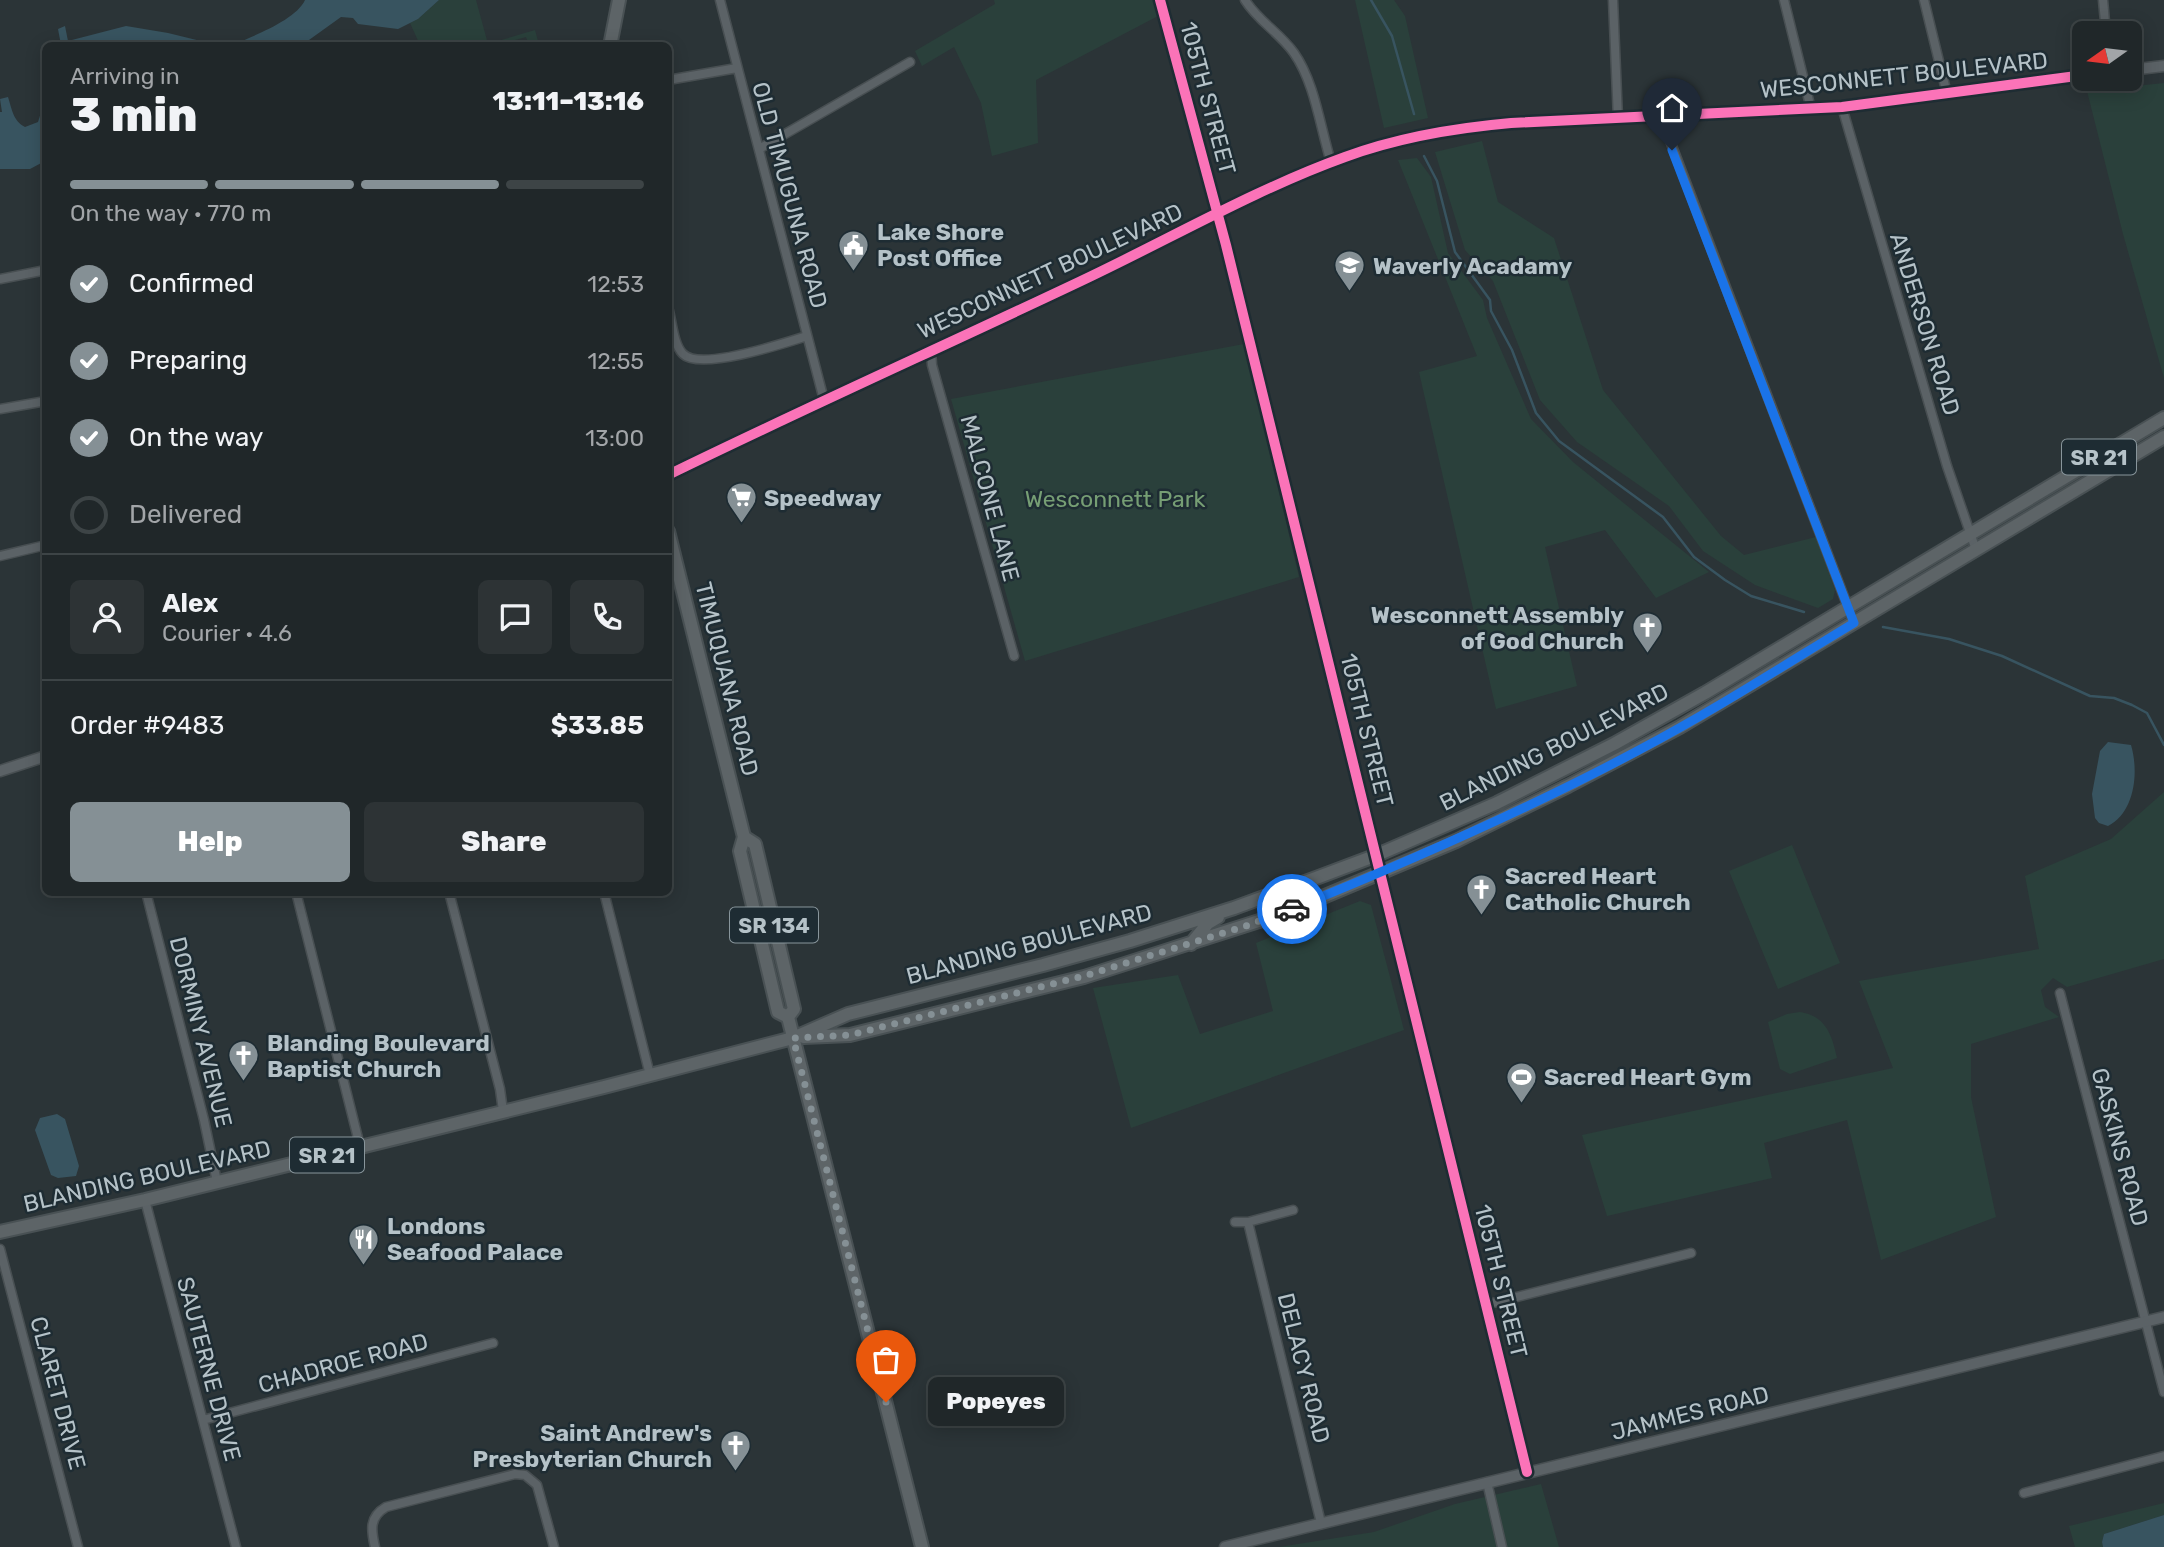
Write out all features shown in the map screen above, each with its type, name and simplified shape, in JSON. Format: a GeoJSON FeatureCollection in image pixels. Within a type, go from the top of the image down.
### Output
{"type":"FeatureCollection","features":[{"type":"Feature","properties":{"kind":"main road"},"geometry":{"type":"LineString","coordinates":[[611,42],[619,0]]}},
{"type":"Feature","properties":{"kind":"main road","name":"BLANDING BOULEVARD"},"geometry":{"type":"LineString","coordinates":[[0,1232],[145,1200],[793,1038],[848,1014],[1043,965],[1183,924],[1377,855],[1561,772],[1705,693],[2164,418]]}},
{"type":"Feature","properties":{"kind":"main road","name":"BLANDING BOULEVARD"},"geometry":{"type":"LineString","coordinates":[[793,1038],[850,1035],[1108,969],[1287,912],[1456,841],[1569,786],[1714,707],[2164,437]]}},
{"type":"Feature","properties":{"kind":"main road"},"geometry":{"type":"LineString","coordinates":[[2108,451],[2114,467]]}},
{"type":"Feature","properties":{"kind":"main road","name":"TIMUQUANA ROAD"},"geometry":{"type":"LineString","coordinates":[[672,547],[744,837],[740,851],[778,1012],[788,1017],[922,1547]]}},
{"type":"Feature","properties":{"kind":"main road"},"geometry":{"type":"LineString","coordinates":[[1191,944],[1208,923],[1234,908]]}},
{"type":"Feature","properties":{"kind":"main road"},"geometry":{"type":"LineString","coordinates":[[1108,969],[1122,956],[1170,941],[1183,924]]}},
{"type":"Feature","properties":{"kind":"street","name":"OLD TIMUGUNA ROAD"},"geometry":{"type":"LineString","coordinates":[[720,0],[824,400]]}},
{"type":"Feature","properties":{"kind":"street","name":"105TH STREET"},"geometry":{"type":"LineString","coordinates":[[1160,0],[1218,215],[1527,1472]]}},
{"type":"Feature","properties":{"kind":"street"},"geometry":{"type":"LineString","coordinates":[[1245,0],[1252,11],[1292,50],[1302,66],[1331,162]]}},
{"type":"Feature","properties":{"kind":"street"},"geometry":{"type":"LineString","coordinates":[[1613,0],[1618,119]]}},
{"type":"Feature","properties":{"kind":"street"},"geometry":{"type":"LineString","coordinates":[[1784,0],[1811,109]]}},
{"type":"Feature","properties":{"kind":"street"},"geometry":{"type":"LineString","coordinates":[[1924,0],[1947,94]]}},
{"type":"Feature","properties":{"kind":"street"},"geometry":{"type":"LineString","coordinates":[[2103,0],[2105,21]]}},
{"type":"Feature","properties":{"kind":"street"},"geometry":{"type":"LineString","coordinates":[[758,149],[910,62]]}},
{"type":"Feature","properties":{"kind":"street"},"geometry":{"type":"LineString","coordinates":[[2142,69],[2164,66]]}},
{"type":"Feature","properties":{"kind":"street"},"geometry":{"type":"LineString","coordinates":[[672,79],[737,68]]}},
{"type":"Feature","properties":{"kind":"street","name":"WESCONNETT BOULEVARD"},"geometry":{"type":"LineString","coordinates":[[672,473],[1271,188],[1331,162],[1373,148],[1429,133],[1465,127],[1842,107],[2072,77]]}},
{"type":"Feature","properties":{"kind":"street","name":"ANDERSON ROAD"},"geometry":{"type":"LineString","coordinates":[[1842,107],[1947,466],[1976,550]]}},
{"type":"Feature","properties":{"kind":"street"},"geometry":{"type":"LineString","coordinates":[[1661,117],[1854,623]]}},
{"type":"Feature","properties":{"kind":"street"},"geometry":{"type":"LineString","coordinates":[[0,279],[42,271]]}},
{"type":"Feature","properties":{"kind":"street"},"geometry":{"type":"LineString","coordinates":[[672,323],[678,346],[688,357],[727,357],[807,336]]}},
{"type":"Feature","properties":{"kind":"street","name":"MALCONE LANE"},"geometry":{"type":"LineString","coordinates":[[931,350],[932,365],[1014,656]]}},
{"type":"Feature","properties":{"kind":"street"},"geometry":{"type":"LineString","coordinates":[[0,409],[42,402]]}},
{"type":"Feature","properties":{"kind":"street"},"geometry":{"type":"LineString","coordinates":[[0,556],[42,546]]}},
{"type":"Feature","properties":{"kind":"street"},"geometry":{"type":"LineString","coordinates":[[1705,693],[1714,707]]}},
{"type":"Feature","properties":{"kind":"street"},"geometry":{"type":"LineString","coordinates":[[0,771],[42,757]]}},
{"type":"Feature","properties":{"kind":"street"},"geometry":{"type":"LineString","coordinates":[[1561,772],[1569,786]]}},
{"type":"Feature","properties":{"kind":"street","name":"DORMINY AVENUE"},"geometry":{"type":"LineString","coordinates":[[147,896],[204,1120],[216,1182]]}},
{"type":"Feature","properties":{"kind":"street"},"geometry":{"type":"LineString","coordinates":[[297,896],[360,1146]]}},
{"type":"Feature","properties":{"kind":"street"},"geometry":{"type":"LineString","coordinates":[[450,896],[500,1089],[503,1111]]}},
{"type":"Feature","properties":{"kind":"street"},"geometry":{"type":"LineString","coordinates":[[605,896],[650,1075]]}},
{"type":"Feature","properties":{"kind":"street","name":"GASKINS ROAD"},"geometry":{"type":"LineString","coordinates":[[2060,993],[2164,1392]]}},
{"type":"Feature","properties":{"kind":"street","name":"SAUTERNE DRIVE"},"geometry":{"type":"LineString","coordinates":[[145,1200],[236,1547]]}},
{"type":"Feature","properties":{"kind":"street"},"geometry":{"type":"LineString","coordinates":[[1235,1222],[1248,1223],[1293,1210]]}},
{"type":"Feature","properties":{"kind":"street","name":"DELACY ROAD"},"geometry":{"type":"LineString","coordinates":[[1248,1223],[1321,1523]]}},
{"type":"Feature","properties":{"kind":"street","name":"CLARET DRIVE"},"geometry":{"type":"LineString","coordinates":[[0,1250],[78,1547]]}},
{"type":"Feature","properties":{"kind":"street"},"geometry":{"type":"LineString","coordinates":[[1485,1305],[1691,1253]]}},
{"type":"Feature","properties":{"kind":"street","name":"JAMMES ROAD"},"geometry":{"type":"LineString","coordinates":[[1225,1547],[2164,1317]]}},
{"type":"Feature","properties":{"kind":"street","name":"CHADROE ROAD"},"geometry":{"type":"LineString","coordinates":[[203,1420],[493,1343]]}},
{"type":"Feature","properties":{"kind":"street"},"geometry":{"type":"LineString","coordinates":[[2024,1493],[2164,1456]]}},
{"type":"Feature","properties":{"kind":"street"},"geometry":{"type":"LineString","coordinates":[[375,1547],[371,1532],[373,1518],[386,1507],[515,1474],[530,1478],[540,1492],[554,1547]]}},
{"type":"Feature","properties":{"kind":"street"},"geometry":{"type":"LineString","coordinates":[[1487,1482],[1502,1547]]}},
{"type":"Feature","properties":{"kind":"green space"},"geometry":{"type":"Polygon","coordinates":[[[439,0],[476,0],[487,42],[419,42],[410,23],[439,0]]]}},
{"type":"Feature","properties":{"kind":"green space"},"geometry":{"type":"Polygon","coordinates":[[[994,0],[1154,0],[1158,16],[1036,80],[1038,143],[992,156],[981,103],[954,47],[922,66],[915,51],[995,4],[994,0]]]}},
{"type":"Feature","properties":{"kind":"green space"},"geometry":{"type":"Polygon","coordinates":[[[1355,0],[1394,0],[1405,16],[1428,118],[1384,128],[1355,0]]]}},
{"type":"Feature","properties":{"kind":"green space"},"geometry":{"type":"Polygon","coordinates":[[[535,30],[538,42],[528,42],[526,37],[495,42],[535,30]]]}},
{"type":"Feature","properties":{"kind":"green space"},"geometry":{"type":"Polygon","coordinates":[[[2164,83],[2164,378],[2123,234],[2087,91],[2142,91],[2142,85],[2164,83]]]}},
{"type":"Feature","properties":{"kind":"green space"},"geometry":{"type":"Polygon","coordinates":[[[1482,141],[1498,202],[1554,238],[1603,390],[1721,536],[1744,555],[1816,537],[1835,590],[1833,599],[1818,608],[1755,585],[1703,551],[1669,506],[1577,442],[1540,400],[1493,281],[1465,250],[1435,152],[1482,141]]]}},
{"type":"Feature","properties":{"kind":"green space"},"geometry":{"type":"Polygon","coordinates":[[[1417,158],[1431,177],[1448,253],[1483,300],[1487,318],[1531,419],[1573,462],[1709,572],[1656,598],[1605,530],[1545,547],[1577,686],[1496,709],[1419,372],[1477,356],[1398,160],[1417,158]]]}},
{"type":"Feature","properties":{"kind":"green space","name":"Wesconnett Park"},"geometry":{"type":"Polygon","coordinates":[[[1244,344],[1299,577],[1025,661],[951,399],[1244,344]]]}},
{"type":"Feature","properties":{"kind":"green space"},"geometry":{"type":"Polygon","coordinates":[[[2164,792],[2164,959],[2067,987],[2053,978],[2041,990],[2045,1007],[2059,1017],[1971,1044],[1971,1097],[1996,1217],[1881,1260],[1847,1120],[1764,1143],[1772,1178],[1607,1216],[1582,1135],[1893,1068],[1859,981],[2039,949],[2025,876],[2111,839],[2164,792]]]}},
{"type":"Feature","properties":{"kind":"green space"},"geometry":{"type":"Polygon","coordinates":[[[1792,845],[1840,963],[1778,989],[1729,871],[1792,845]]]}},
{"type":"Feature","properties":{"kind":"green space"},"geometry":{"type":"Polygon","coordinates":[[[1360,901],[1371,905],[1404,1030],[1131,1128],[1093,988],[1178,975],[1200,1034],[1273,1011],[1256,943],[1360,901]]]}},
{"type":"Feature","properties":{"kind":"green space"},"geometry":{"type":"Polygon","coordinates":[[[1800,1012],[1822,1022],[1833,1042],[1837,1058],[1790,1074],[1780,1069],[1768,1022],[1800,1012]]]}},
{"type":"Feature","properties":{"kind":"green space"},"geometry":{"type":"Polygon","coordinates":[[[1541,1484],[1559,1547],[1279,1547],[1374,1532],[1455,1504],[1541,1484]]]}},
{"type":"Feature","properties":{"kind":"green space"},"geometry":{"type":"Polygon","coordinates":[[[2164,1503],[2164,1515],[2104,1534],[2103,1547],[2075,1547],[2069,1526],[2164,1503]]]}},
{"type":"Feature","properties":{"kind":"water"},"geometry":{"type":"Polygon","coordinates":[[[305,0],[439,0],[418,19],[398,29],[358,24],[353,18],[341,17],[306,42],[240,42],[284,21],[305,0]]]}},
{"type":"Feature","properties":{"kind":"water"},"geometry":{"type":"Polygon","coordinates":[[[65,26],[68,41],[126,26],[205,42],[60,42],[58,29],[65,26]]]}},
{"type":"Feature","properties":{"kind":"water"},"geometry":{"type":"Polygon","coordinates":[[[8,97],[15,118],[25,127],[38,122],[42,109],[42,163],[30,169],[0,169],[0,99],[8,97]]]}},
{"type":"Feature","properties":{"kind":"water"},"geometry":{"type":"Polygon","coordinates":[[[2108,742],[2131,745],[2135,767],[2129,801],[2117,820],[2108,826],[2099,823],[2095,818],[2092,794],[2100,751],[2108,742]]]}},
{"type":"Feature","properties":{"kind":"water"},"geometry":{"type":"Polygon","coordinates":[[[57,1114],[65,1119],[79,1166],[76,1176],[58,1178],[51,1175],[35,1130],[40,1118],[57,1114]]]}},
{"type":"Feature","properties":{"kind":"water"},"geometry":{"type":"Polygon","coordinates":[[[2164,1515],[2164,1547],[2103,1547],[2104,1534],[2164,1515]]]}},
{"type":"Feature","properties":{"kind":"waterway"},"geometry":{"type":"LineString","coordinates":[[1371,0],[1392,36],[1414,114]]}},
{"type":"Feature","properties":{"kind":"waterway"},"geometry":{"type":"LineString","coordinates":[[1424,156],[1437,181],[1455,252],[1490,300],[1491,311],[1512,350],[1536,413],[1559,441],[1663,517],[1694,557],[1725,580],[1751,596],[1804,612]]}},
{"type":"Feature","properties":{"kind":"waterway"},"geometry":{"type":"LineString","coordinates":[[1883,627],[1949,639],[2002,656],[2090,696],[2114,698],[2132,705],[2147,713],[2164,745]]}},
{"type":"Feature","properties":{"kind":"cycle path"},"geometry":{"type":"LineString","coordinates":[[1160,0],[1226,245],[1527,1472]]}},
{"type":"Feature","properties":{"kind":"cycle path"},"geometry":{"type":"LineString","coordinates":[[672,473],[1081,281],[1278,184],[1386,144],[1427,134],[1490,125],[1842,107],[2072,77]]}},
{"type":"Feature","properties":{"kind":"way so far"},"geometry":{"type":"LineString","coordinates":[[886,1402],[793,1038],[850,1035],[1084,976],[1243,927],[1292,909]]}},
{"type":"Feature","properties":{"kind":"place","name":"Lake Shore Post Office"},"geometry":{"type":"Point","coordinates":[854,272]}},
{"type":"Feature","properties":{"kind":"place","name":"Waverly Acadamy"},"geometry":{"type":"Point","coordinates":[1350,293]}},
{"type":"Feature","properties":{"kind":"place","name":"Speedway"},"geometry":{"type":"Point","coordinates":[741,525]}},
{"type":"Feature","properties":{"kind":"place","name":"Wesconnett Assembly of God Church"},"geometry":{"type":"Point","coordinates":[1647,655]}},
{"type":"Feature","properties":{"kind":"place","name":"Sacred Heart Catholic Church"},"geometry":{"type":"Point","coordinates":[1482,916]}},
{"type":"Feature","properties":{"kind":"place","name":"Blanding Boulevard Baptist Church"},"geometry":{"type":"Point","coordinates":[244,1083]}},
{"type":"Feature","properties":{"kind":"place","name":"Sacred Heart Gym"},"geometry":{"type":"Point","coordinates":[1521,1104]}},
{"type":"Feature","properties":{"kind":"place","name":"Londons Seafood Palace"},"geometry":{"type":"Point","coordinates":[364,1266]}},
{"type":"Feature","properties":{"kind":"place","name":"Popeyes"},"geometry":{"type":"Point","coordinates":[886,1402]}},
{"type":"Feature","properties":{"kind":"place","name":"Saint Andrew's Presbyterian Church"},"geometry":{"type":"Point","coordinates":[735,1473]}},
{"type":"Feature","properties":{"kind":"route"},"geometry":{"type":"LineString","coordinates":[[1292,909],[1456,841],[1569,786],[1714,707],[1854,623],[1672,150]]}}]}
